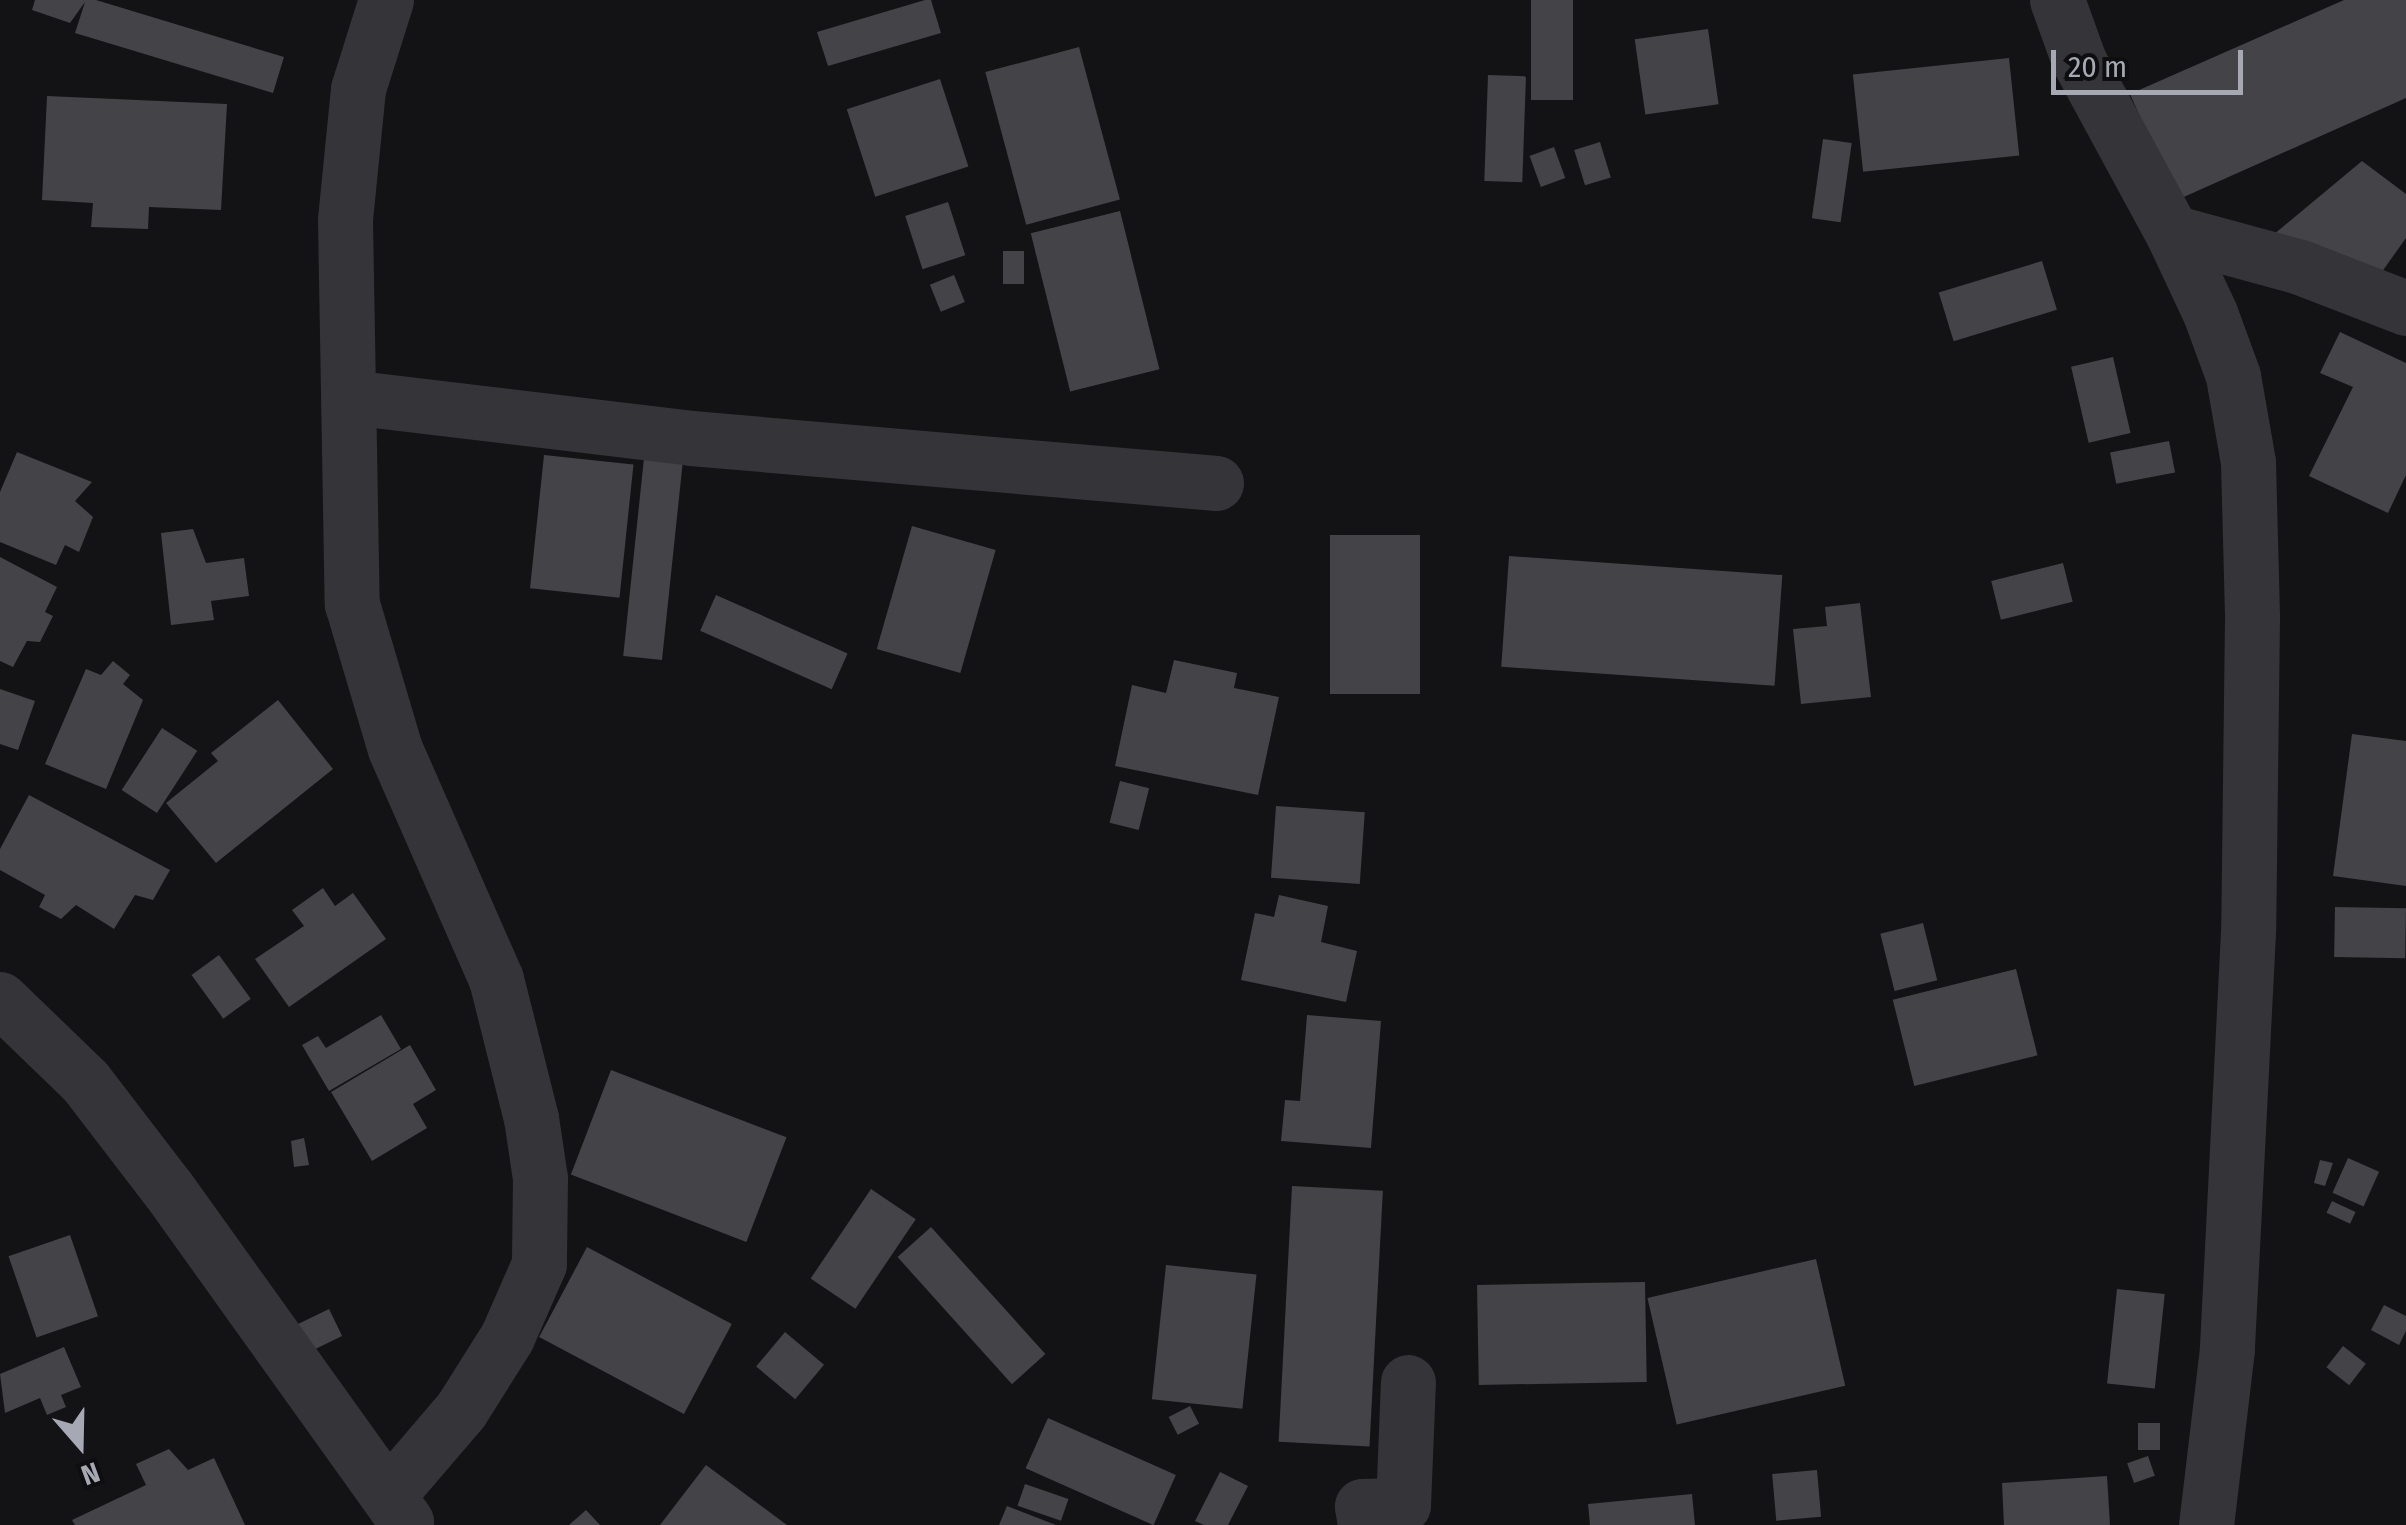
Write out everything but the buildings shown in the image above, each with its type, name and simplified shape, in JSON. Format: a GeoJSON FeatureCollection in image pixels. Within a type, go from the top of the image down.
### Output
{"type":"FeatureCollection","features":[{"type":"Feature","properties":{"kind":"street"},"geometry":{"type":"LineString","coordinates":[[0,998],[96,1096],[398,1510],[507,1337],[540,1264],[540,1178],[531,1118],[496,979],[395,749],[352,604],[345,220],[358,89],[386,0]]}},
{"type":"Feature","properties":{"kind":"street"},"geometry":{"type":"LineString","coordinates":[[2057,0],[2078,61],[2172,232],[2233,376],[2248,462],[2248,950],[2227,1349],[2206,1525]]}},
{"type":"Feature","properties":{"kind":"street"},"geometry":{"type":"LineString","coordinates":[[2172,232],[2300,267],[2406,308]]}},
{"type":"Feature","properties":{"kind":"street"},"geometry":{"type":"LineString","coordinates":[[349,397],[691,438],[1216,483]]}},
{"type":"Feature","properties":{"kind":"street"},"geometry":{"type":"LineString","coordinates":[[1365,1525],[1362,1506],[1403,1505],[1408,1382]]}}]}
